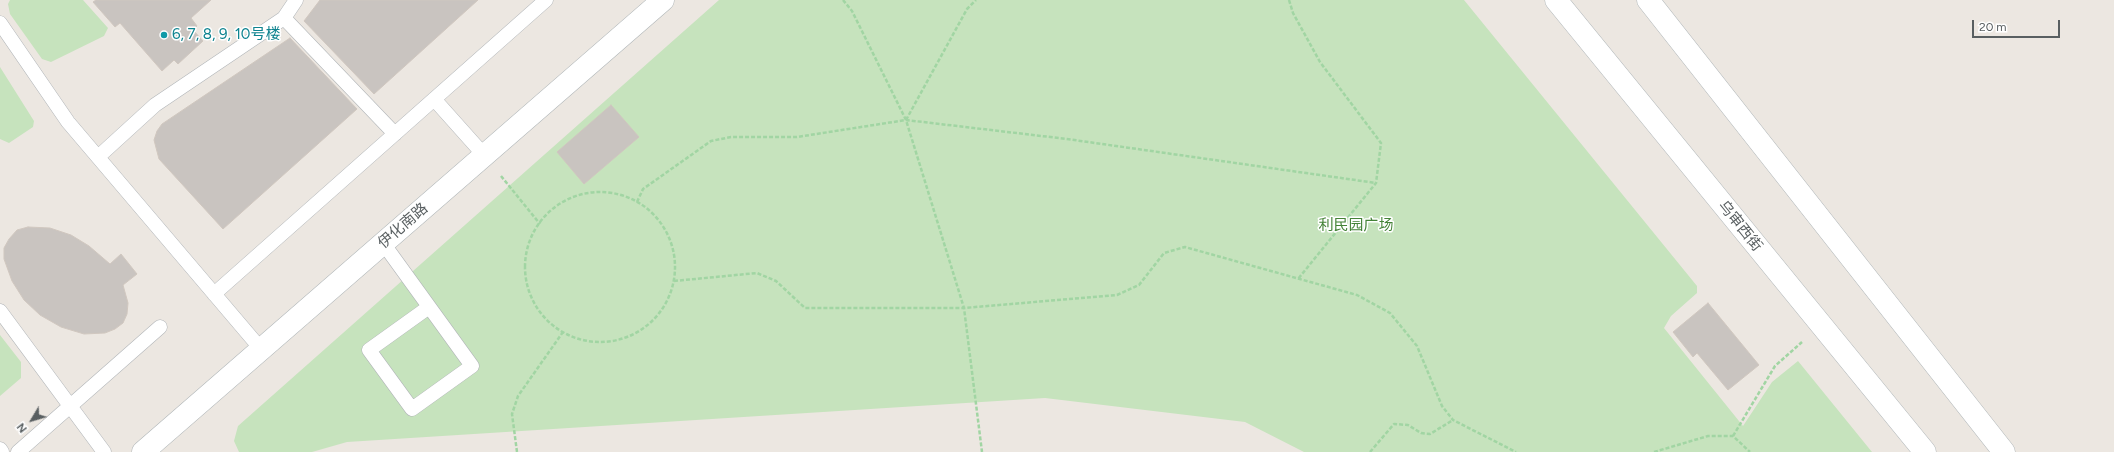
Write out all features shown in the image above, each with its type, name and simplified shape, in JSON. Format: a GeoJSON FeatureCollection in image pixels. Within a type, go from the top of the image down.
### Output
{"type":"FeatureCollection","features":[{"type":"Feature","properties":{"kind":"main road","name":"伊化南路"},"geometry":{"type":"LineString","coordinates":[[143,452],[663,0]]}},
{"type":"Feature","properties":{"kind":"main road","name":"乌审西街"},"geometry":{"type":"LineString","coordinates":[[1556,0],[1925,452]]}},
{"type":"Feature","properties":{"kind":"main road"},"geometry":{"type":"LineString","coordinates":[[1648,0],[2004,452]]}},
{"type":"Feature","properties":{"kind":"lane"},"geometry":{"type":"LineString","coordinates":[[98,157],[154,105],[284,18],[296,0]]}},
{"type":"Feature","properties":{"kind":"lane"},"geometry":{"type":"LineString","coordinates":[[214,294],[546,0]]}},
{"type":"Feature","properties":{"kind":"lane"},"geometry":{"type":"LineString","coordinates":[[284,18],[395,134]]}},
{"type":"Feature","properties":{"kind":"lane"},"geometry":{"type":"LineString","coordinates":[[0,23],[68,122],[261,349]]}},
{"type":"Feature","properties":{"kind":"lane"},"geometry":{"type":"LineString","coordinates":[[434,99],[484,155]]}},
{"type":"Feature","properties":{"kind":"lane"},"geometry":{"type":"LineString","coordinates":[[383,244],[429,307],[472,366],[412,409],[369,350],[429,307]]}},
{"type":"Feature","properties":{"kind":"lane"},"geometry":{"type":"LineString","coordinates":[[0,311],[104,452]]}},
{"type":"Feature","properties":{"kind":"lane"},"geometry":{"type":"LineString","coordinates":[[18,452],[160,327]]}},
{"type":"Feature","properties":{"kind":"path"},"geometry":{"type":"LineString","coordinates":[[843,0],[852,11],[906,120],[944,250],[964,308],[982,452]]}},
{"type":"Feature","properties":{"kind":"path"},"geometry":{"type":"LineString","coordinates":[[906,120],[967,9],[976,0]]}},
{"type":"Feature","properties":{"kind":"path"},"geometry":{"type":"LineString","coordinates":[[1288,0],[1293,13],[1320,62],[1381,143],[1376,183],[1298,279]]}},
{"type":"Feature","properties":{"kind":"path"},"geometry":{"type":"LineString","coordinates":[[637,202],[643,189],[711,141],[731,136],[797,137],[906,120],[1067,139],[1376,183]]}},
{"type":"Feature","properties":{"kind":"path"},"geometry":{"type":"LineString","coordinates":[[484,155],[540,224]]}},
{"type":"Feature","properties":{"kind":"path"},"geometry":{"type":"LineString","coordinates":[[594,192],[618,194],[637,202],[654,215],[667,234],[675,257],[674,281],[670,296],[662,310],[640,331],[620,340],[598,342],[577,339],[563,332],[545,318],[535,304],[528,288],[525,271],[528,247],[540,224],[545,216],[564,202],[578,196],[594,192]]}},
{"type":"Feature","properties":{"kind":"path"},"geometry":{"type":"LineString","coordinates":[[674,281],[757,273],[776,281],[805,308],[964,308],[1117,294],[1139,284],[1164,253],[1185,247],[1357,295],[1390,313],[1417,346],[1442,406],[1453,420],[1516,452]]}},
{"type":"Feature","properties":{"kind":"path"},"geometry":{"type":"LineString","coordinates":[[1733,436],[1775,366],[1821,325]]}},
{"type":"Feature","properties":{"kind":"path"},"geometry":{"type":"LineString","coordinates":[[517,452],[512,414],[518,396],[563,332]]}},
{"type":"Feature","properties":{"kind":"path"},"geometry":{"type":"LineString","coordinates":[[1370,452],[1394,424],[1408,425],[1421,433],[1430,434],[1453,420]]}},
{"type":"Feature","properties":{"kind":"path"},"geometry":{"type":"LineString","coordinates":[[1654,452],[1708,436],[1733,436],[1750,452]]}},
{"type":"Feature","properties":{"kind":"green space"},"geometry":{"type":"Polygon","coordinates":[[[10,0],[83,0],[108,28],[104,36],[51,62],[42,59],[10,14],[8,4],[10,0]]]}},
{"type":"Feature","properties":{"kind":"green space","name":"利民园广场"},"geometry":{"type":"Polygon","coordinates":[[[719,0],[1464,0],[1697,286],[1697,293],[1671,316],[1664,328],[1743,426],[1772,382],[1798,361],[1872,452],[1304,452],[1245,422],[1045,398],[347,442],[312,452],[239,452],[234,441],[238,426],[719,0]]]}},
{"type":"Feature","properties":{"kind":"green space"},"geometry":{"type":"Polygon","coordinates":[[[0,67],[34,121],[33,127],[9,143],[0,139],[0,67]]]}},
{"type":"Feature","properties":{"kind":"green space"},"geometry":{"type":"Polygon","coordinates":[[[0,335],[21,362],[21,378],[0,396],[0,335]]]}},
{"type":"Feature","properties":{"kind":"building","name":"6, 7, 8, 9, 10号楼"},"geometry":{"type":"Polygon","coordinates":[[[96,0],[211,0],[191,18],[197,26],[193,30],[203,41],[178,64],[174,60],[162,71],[120,23],[115,27],[93,2],[96,0]]]}},
{"type":"Feature","properties":{"kind":"building"},"geometry":{"type":"Polygon","coordinates":[[[320,0],[478,0],[374,94],[304,21],[320,0]]]}},
{"type":"Feature","properties":{"kind":"building"},"geometry":{"type":"Polygon","coordinates":[[[290,38],[357,109],[223,229],[159,159],[154,140],[157,131],[162,124],[290,38]]]}},
{"type":"Feature","properties":{"kind":"building"},"geometry":{"type":"Polygon","coordinates":[[[611,105],[639,137],[584,184],[557,152],[611,105]]]}},
{"type":"Feature","properties":{"kind":"building"},"geometry":{"type":"Polygon","coordinates":[[[28,227],[50,228],[71,235],[89,246],[110,264],[121,254],[137,274],[123,285],[128,303],[127,314],[123,323],[115,329],[105,333],[84,334],[61,327],[40,315],[24,300],[12,281],[4,259],[4,248],[9,239],[17,230],[28,227]]]}},
{"type":"Feature","properties":{"kind":"building"},"geometry":{"type":"Polygon","coordinates":[[[1708,303],[1759,365],[1728,390],[1697,353],[1693,357],[1673,332],[1708,303]]]}},
{"type":"Feature","properties":{"kind":"place","name":"6, 7, 8, 9, 10号楼"},"geometry":{"type":"Point","coordinates":[164,35]}}]}
